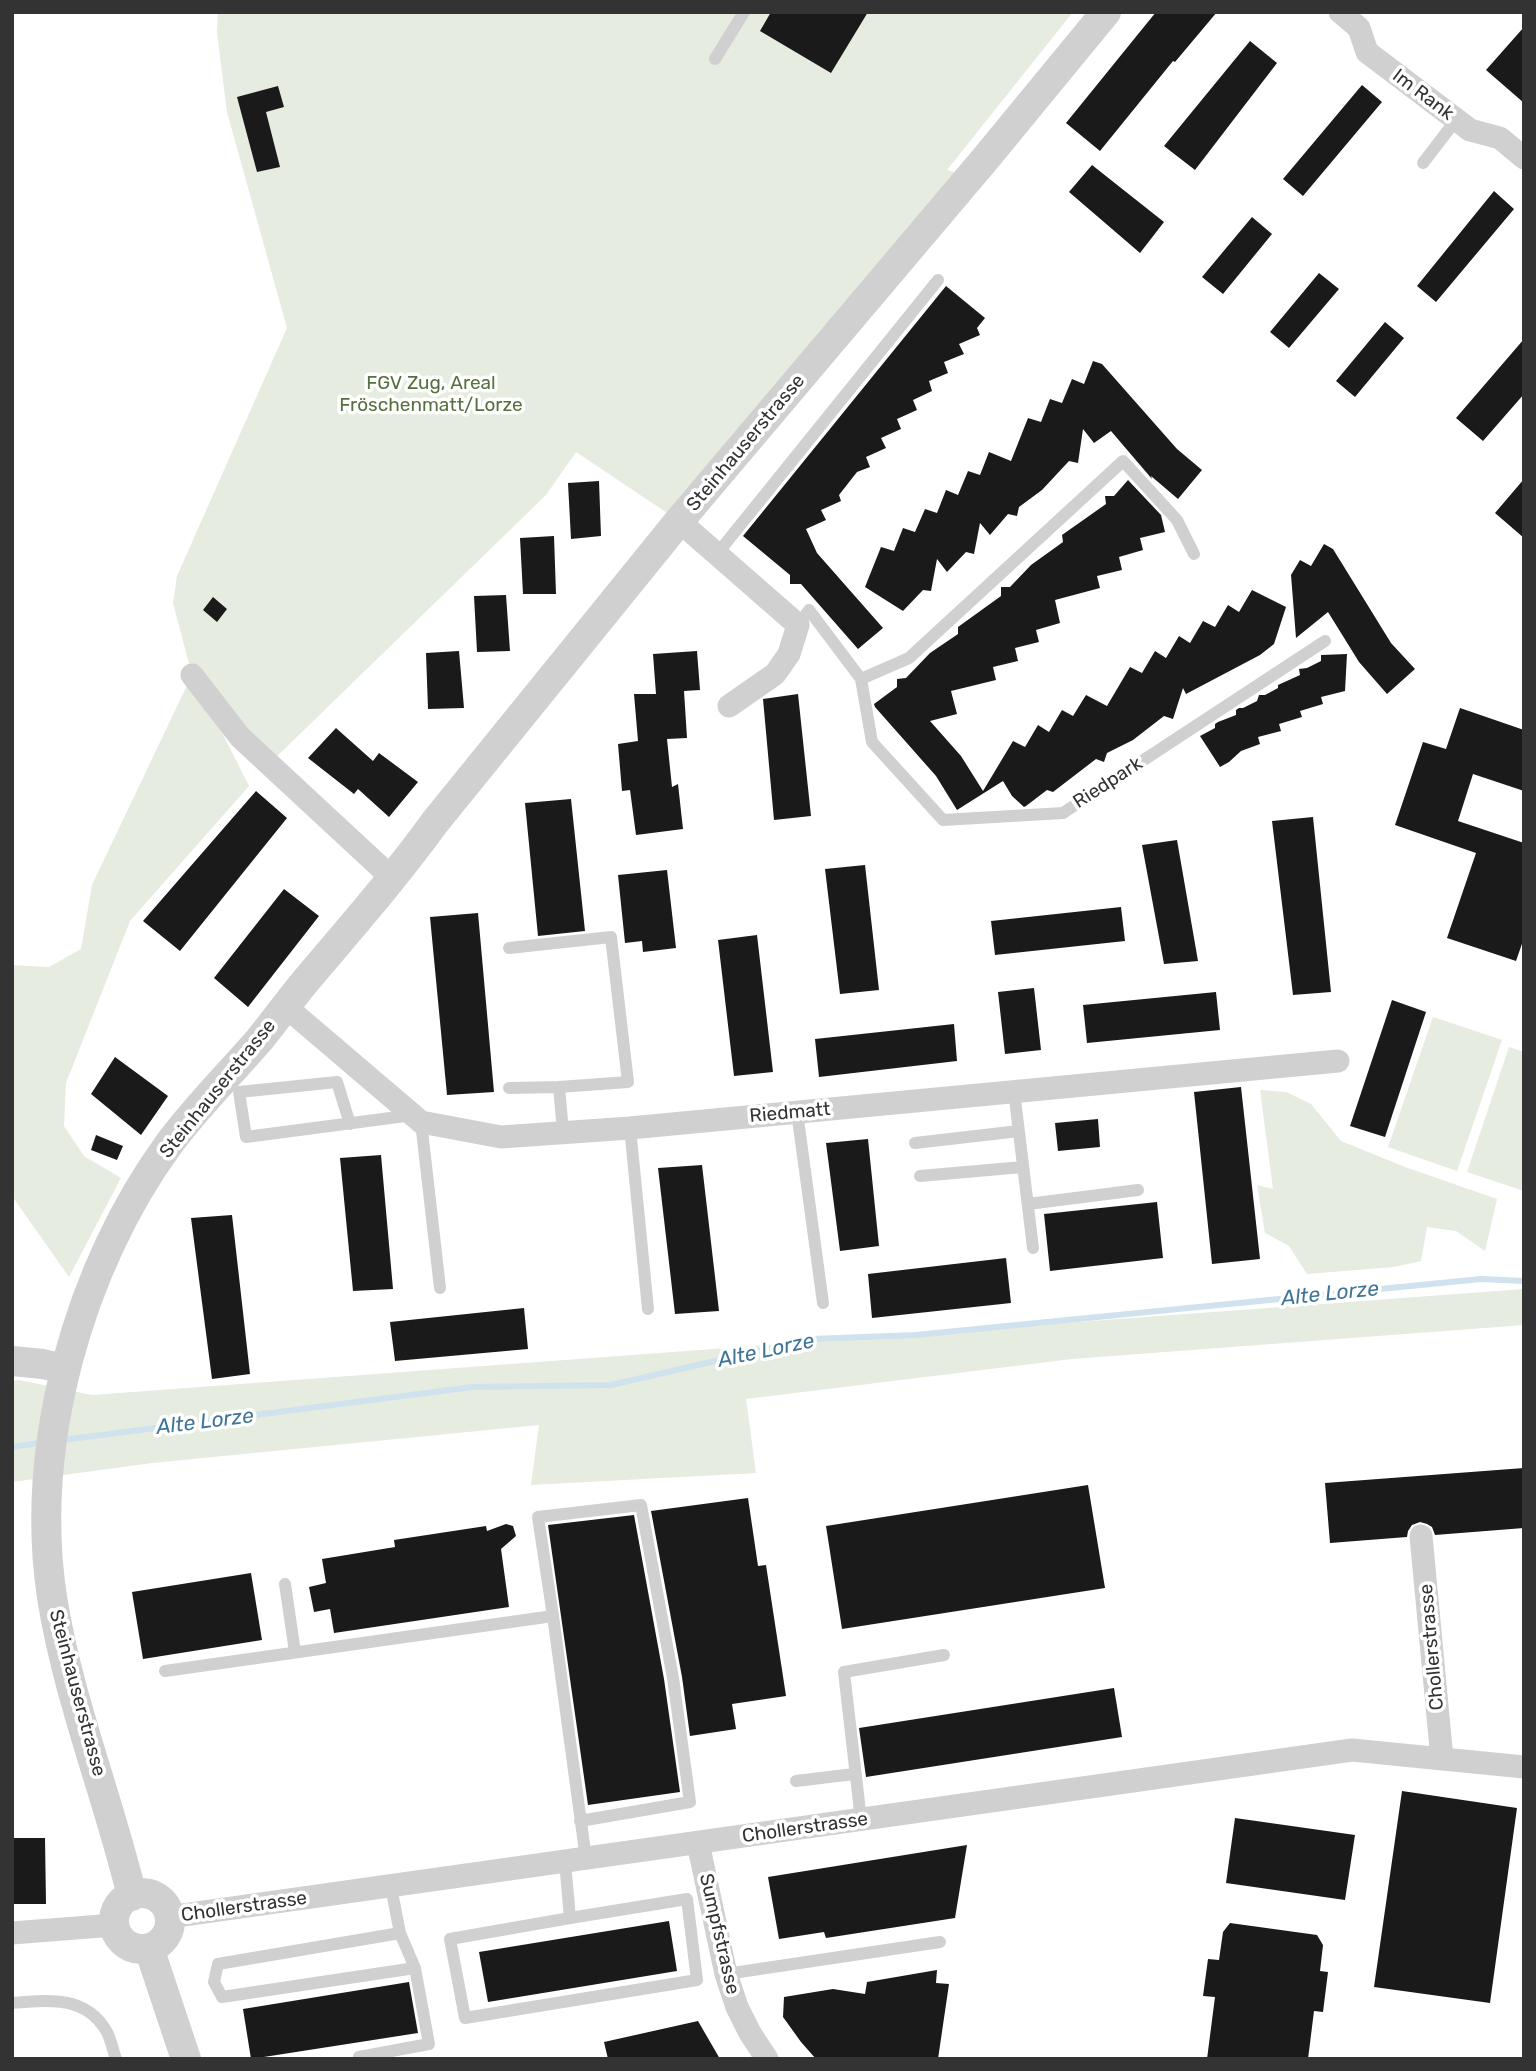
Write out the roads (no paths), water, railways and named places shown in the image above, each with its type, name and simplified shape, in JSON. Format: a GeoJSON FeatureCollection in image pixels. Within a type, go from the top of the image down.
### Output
{"type":"FeatureCollection","features":[{"type":"Feature","properties":{"kind":"street","name":"Steinhauserstrasse"},"geometry":{"type":"LineString","coordinates":[[132,1896],[77,1708],[59,1634],[48,1563],[47,1508],[53,1434],[62,1382],[105,1255],[142,1186],[170,1143],[392,878],[680,522],[1106,12]]}},
{"type":"Feature","properties":{"kind":"street","name":"Im Rank"},"geometry":{"type":"LineString","coordinates":[[1340,12],[1359,28],[1367,52],[1470,130],[1500,138],[1524,158]]}},
{"type":"Feature","properties":{"kind":"street"},"geometry":{"type":"LineString","coordinates":[[680,522],[798,625],[789,654],[775,674],[729,706]]}},
{"type":"Feature","properties":{"kind":"street"},"geometry":{"type":"LineString","coordinates":[[192,675],[240,737],[392,878]]}},
{"type":"Feature","properties":{"kind":"street","name":"Riedmatt"},"geometry":{"type":"LineString","coordinates":[[285,1006],[418,1118],[501,1137],[630,1128],[1338,1061]]}},
{"type":"Feature","properties":{"kind":"street"},"geometry":{"type":"LineString","coordinates":[[12,1360],[62,1382]]}},
{"type":"Feature","properties":{"kind":"street","name":"Chollerstrasse"},"geometry":{"type":"LineString","coordinates":[[1421,1536],[1442,1759]]}},
{"type":"Feature","properties":{"kind":"street","name":"Chollerstrasse"},"geometry":{"type":"LineString","coordinates":[[169,1917],[1352,1751],[1524,1767]]}},
{"type":"Feature","properties":{"kind":"street","name":"Sumpfstrasse"},"geometry":{"type":"LineString","coordinates":[[698,1843],[726,1974],[737,2007],[767,2059]]}},
{"type":"Feature","properties":{"kind":"street"},"geometry":{"type":"LineString","coordinates":[[148,1895],[158,1899],[169,1917],[165,1936],[158,1944],[149,1948],[138,1949],[127,1945],[118,1936],[114,1925],[118,1907],[132,1896],[148,1895]]}},
{"type":"Feature","properties":{"kind":"street"},"geometry":{"type":"LineString","coordinates":[[12,1933],[114,1925]]}},
{"type":"Feature","properties":{"kind":"street"},"geometry":{"type":"LineString","coordinates":[[149,1948],[186,2059]]}},
{"type":"Feature","properties":{"kind":"lane"},"geometry":{"type":"LineString","coordinates":[[715,59],[744,12]]}},
{"type":"Feature","properties":{"kind":"lane"},"geometry":{"type":"LineString","coordinates":[[1423,163],[1456,120]]}},
{"type":"Feature","properties":{"kind":"lane"},"geometry":{"type":"LineString","coordinates":[[717,554],[938,280]]}},
{"type":"Feature","properties":{"kind":"lane"},"geometry":{"type":"LineString","coordinates":[[861,678],[909,658],[1123,461],[1177,520],[1194,554]]}},
{"type":"Feature","properties":{"kind":"lane","name":"Riedpark"},"geometry":{"type":"LineString","coordinates":[[798,625],[809,610],[861,678],[872,742],[943,820],[1063,813],[1325,641]]}},
{"type":"Feature","properties":{"kind":"lane"},"geometry":{"type":"LineString","coordinates":[[509,948],[611,937],[628,1083],[509,1088]]}},
{"type":"Feature","properties":{"kind":"lane"},"geometry":{"type":"LineString","coordinates":[[350,1124],[337,1082],[239,1092],[246,1137],[418,1118],[440,1288]]}},
{"type":"Feature","properties":{"kind":"lane"},"geometry":{"type":"LineString","coordinates":[[559,1087],[563,1132]]}},
{"type":"Feature","properties":{"kind":"lane"},"geometry":{"type":"LineString","coordinates":[[1014,1091],[1033,1248]]}},
{"type":"Feature","properties":{"kind":"lane"},"geometry":{"type":"LineString","coordinates":[[797,1112],[823,1303]]}},
{"type":"Feature","properties":{"kind":"lane"},"geometry":{"type":"LineString","coordinates":[[630,1128],[649,1309]]}},
{"type":"Feature","properties":{"kind":"lane"},"geometry":{"type":"LineString","coordinates":[[915,1143],[1018,1132]]}},
{"type":"Feature","properties":{"kind":"lane"},"geometry":{"type":"LineString","coordinates":[[920,1176],[1023,1167]]}},
{"type":"Feature","properties":{"kind":"lane"},"geometry":{"type":"LineString","coordinates":[[1028,1204],[1138,1190]]}},
{"type":"Feature","properties":{"kind":"lane"},"geometry":{"type":"LineString","coordinates":[[570,1918],[580,1821],[569,1693],[553,1616],[538,1517],[641,1505],[666,1679],[690,1802],[580,1821]]}},
{"type":"Feature","properties":{"kind":"lane"},"geometry":{"type":"LineString","coordinates":[[285,1584],[295,1653]]}},
{"type":"Feature","properties":{"kind":"lane"},"geometry":{"type":"LineString","coordinates":[[165,1671],[553,1616]]}},
{"type":"Feature","properties":{"kind":"lane"},"geometry":{"type":"LineString","coordinates":[[861,1820],[844,1672],[944,1655]]}},
{"type":"Feature","properties":{"kind":"lane"},"geometry":{"type":"LineString","coordinates":[[796,1781],[854,1774]]}},
{"type":"Feature","properties":{"kind":"lane"},"geometry":{"type":"LineString","coordinates":[[359,2057],[429,2044],[415,1968],[400,1933],[391,1887]]}},
{"type":"Feature","properties":{"kind":"lane"},"geometry":{"type":"LineString","coordinates":[[687,1899],[697,1980],[465,2018],[450,1939],[570,1918],[687,1899]]}},
{"type":"Feature","properties":{"kind":"lane"},"geometry":{"type":"LineString","coordinates":[[400,1933],[218,1964],[214,1982],[222,1997],[415,1968]]}},
{"type":"Feature","properties":{"kind":"lane"},"geometry":{"type":"LineString","coordinates":[[726,1974],[940,1942]]}},
{"type":"Feature","properties":{"kind":"lane"},"geometry":{"type":"LineString","coordinates":[[12,2003],[52,2000],[74,2004],[93,2015],[108,2033],[116,2059]]}},
{"type":"Feature","properties":{"kind":"waterway","name":"Alte Lorze"},"geometry":{"type":"LineString","coordinates":[[63,1440],[472,1387],[611,1385],[811,1339],[916,1335],[1481,1279],[1524,1281]]}},
{"type":"Feature","properties":{"kind":"waterway","name":"Alte Lorze"},"geometry":{"type":"LineString","coordinates":[[12,1447],[45,1442]]}},
{"type":"Feature","properties":{"kind":"park label","name":"FGV Zug, Areal Fröschenmatt/Lorze"},"geometry":{"type":"Point","coordinates":[431,395]}}]}
